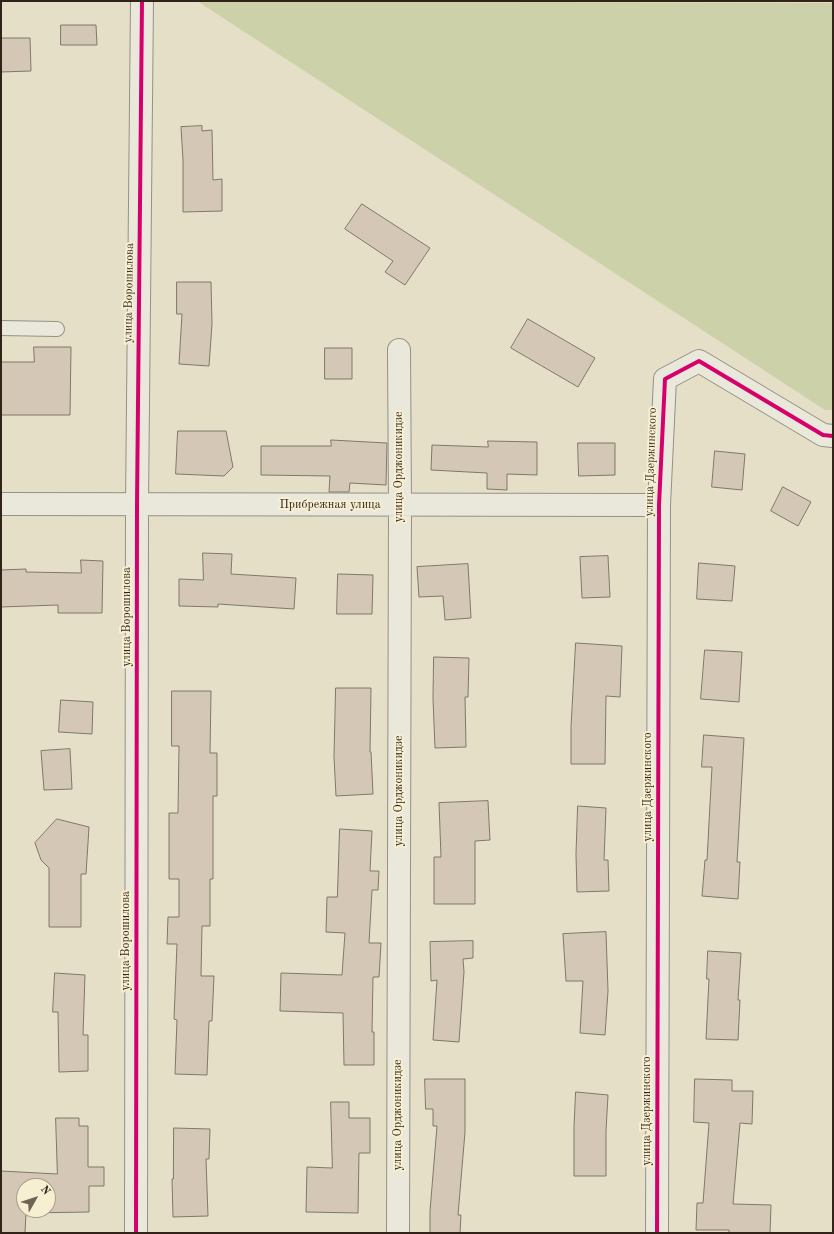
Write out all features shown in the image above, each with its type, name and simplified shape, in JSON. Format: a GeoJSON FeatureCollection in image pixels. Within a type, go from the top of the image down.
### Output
{"type":"FeatureCollection","features":[{"type":"Feature","properties":{"kind":"street","name":"улица Ворошилова"},"geometry":{"type":"LineString","coordinates":[[136,1233],[137,504],[142,1]]}},
{"type":"Feature","properties":{"kind":"street","name":"улица Орджоникидзе"},"geometry":{"type":"LineString","coordinates":[[398,1233],[399,350]]}},
{"type":"Feature","properties":{"kind":"street","name":"улица Дзержинского"},"geometry":{"type":"LineString","coordinates":[[657,1233],[659,505],[665,380],[699,361],[823,435],[833,436]]}},
{"type":"Feature","properties":{"kind":"street","name":"Прибрежная улица"},"geometry":{"type":"LineString","coordinates":[[1,504],[659,505]]}},
{"type":"Feature","properties":{"kind":"lane"},"geometry":{"type":"LineString","coordinates":[[1,328],[57,329]]}},
{"type":"Feature","properties":{"kind":"green space"},"geometry":{"type":"Polygon","coordinates":[[[197,1],[833,3],[833,410],[825,410],[197,1]]]}},
{"type":"Feature","properties":{"kind":"building"},"geometry":{"type":"Polygon","coordinates":[[[61,25],[96,25],[97,45],[61,45],[61,25]]]}},
{"type":"Feature","properties":{"kind":"building"},"geometry":{"type":"Polygon","coordinates":[[[1,38],[30,38],[31,71],[1,72],[1,38]]]}},
{"type":"Feature","properties":{"kind":"building"},"geometry":{"type":"Polygon","coordinates":[[[202,126],[202,131],[212,130],[213,180],[222,179],[222,211],[183,212],[183,160],[181,127],[202,126]]]}},
{"type":"Feature","properties":{"kind":"building"},"geometry":{"type":"Polygon","coordinates":[[[362,204],[430,248],[405,285],[385,272],[393,261],[345,229],[362,204]]]}},
{"type":"Feature","properties":{"kind":"building"},"geometry":{"type":"Polygon","coordinates":[[[177,282],[211,282],[212,324],[209,366],[179,364],[182,314],[177,314],[177,282]]]}},
{"type":"Feature","properties":{"kind":"building"},"geometry":{"type":"Polygon","coordinates":[[[528,319],[595,358],[578,387],[511,348],[528,319]]]}},
{"type":"Feature","properties":{"kind":"building"},"geometry":{"type":"Polygon","coordinates":[[[34,347],[71,347],[70,415],[1,415],[1,362],[34,362],[34,347]]]}},
{"type":"Feature","properties":{"kind":"building"},"geometry":{"type":"Polygon","coordinates":[[[325,348],[352,348],[352,379],[325,379],[325,348]]]}},
{"type":"Feature","properties":{"kind":"building"},"geometry":{"type":"Polygon","coordinates":[[[178,431],[226,431],[233,467],[224,476],[176,474],[178,431]]]}},
{"type":"Feature","properties":{"kind":"building"},"geometry":{"type":"Polygon","coordinates":[[[331,440],[387,443],[386,485],[350,483],[349,492],[329,492],[330,476],[261,475],[261,446],[331,446],[331,440]]]}},
{"type":"Feature","properties":{"kind":"building"},"geometry":{"type":"Polygon","coordinates":[[[488,441],[537,442],[537,475],[507,474],[507,490],[487,489],[487,473],[431,470],[432,445],[488,447],[488,441]]]}},
{"type":"Feature","properties":{"kind":"building"},"geometry":{"type":"Polygon","coordinates":[[[578,443],[615,443],[615,475],[579,476],[578,443]]]}},
{"type":"Feature","properties":{"kind":"building"},"geometry":{"type":"Polygon","coordinates":[[[715,451],[745,454],[742,490],[712,487],[715,451]]]}},
{"type":"Feature","properties":{"kind":"building"},"geometry":{"type":"Polygon","coordinates":[[[783,487],[811,502],[798,526],[771,511],[783,487]]]}},
{"type":"Feature","properties":{"kind":"building"},"geometry":{"type":"Polygon","coordinates":[[[203,553],[232,554],[231,574],[296,578],[294,609],[218,604],[218,607],[179,606],[179,579],[203,580],[203,553]]]}},
{"type":"Feature","properties":{"kind":"building"},"geometry":{"type":"Polygon","coordinates":[[[608,556],[610,597],[582,598],[580,557],[608,556]]]}},
{"type":"Feature","properties":{"kind":"building"},"geometry":{"type":"Polygon","coordinates":[[[81,560],[103,561],[102,613],[58,613],[58,605],[1,607],[1,570],[26,569],[26,572],[81,573],[81,560]]]}},
{"type":"Feature","properties":{"kind":"building"},"geometry":{"type":"Polygon","coordinates":[[[699,563],[735,566],[732,601],[697,599],[699,563]]]}},
{"type":"Feature","properties":{"kind":"building"},"geometry":{"type":"Polygon","coordinates":[[[468,564],[471,618],[445,620],[443,596],[419,597],[417,567],[468,564]]]}},
{"type":"Feature","properties":{"kind":"building"},"geometry":{"type":"Polygon","coordinates":[[[338,574],[373,575],[372,614],[337,614],[338,574]]]}},
{"type":"Feature","properties":{"kind":"building"},"geometry":{"type":"Polygon","coordinates":[[[576,643],[622,646],[620,697],[606,696],[605,764],[571,764],[571,727],[576,643]]]}},
{"type":"Feature","properties":{"kind":"building"},"geometry":{"type":"Polygon","coordinates":[[[705,650],[742,652],[739,702],[701,699],[705,650]]]}},
{"type":"Feature","properties":{"kind":"building"},"geometry":{"type":"Polygon","coordinates":[[[434,657],[469,658],[468,697],[465,697],[466,747],[435,748],[433,699],[434,657]]]}},
{"type":"Feature","properties":{"kind":"building"},"geometry":{"type":"Polygon","coordinates":[[[336,688],[371,688],[370,752],[373,794],[336,796],[334,757],[336,688]]]}},
{"type":"Feature","properties":{"kind":"building"},"geometry":{"type":"Polygon","coordinates":[[[172,691],[211,691],[210,753],[217,753],[217,796],[213,796],[213,879],[210,879],[210,926],[202,926],[201,976],[214,976],[212,1021],[209,1021],[207,1075],[175,1074],[177,1020],[174,1019],[177,944],[167,944],[168,917],[179,917],[179,879],[169,879],[169,813],[178,813],[179,746],[172,746],[172,691]]]}},
{"type":"Feature","properties":{"kind":"building"},"geometry":{"type":"Polygon","coordinates":[[[61,700],[93,702],[92,734],[59,732],[61,700]]]}},
{"type":"Feature","properties":{"kind":"building"},"geometry":{"type":"Polygon","coordinates":[[[704,735],[744,738],[737,862],[740,862],[738,899],[702,896],[705,860],[707,860],[712,767],[702,767],[704,735]]]}},
{"type":"Feature","properties":{"kind":"building"},"geometry":{"type":"Polygon","coordinates":[[[70,749],[72,789],[44,790],[41,751],[70,749]]]}},
{"type":"Feature","properties":{"kind":"building"},"geometry":{"type":"Polygon","coordinates":[[[488,801],[490,840],[475,841],[475,904],[434,904],[434,857],[441,857],[439,803],[488,801]]]}},
{"type":"Feature","properties":{"kind":"building"},"geometry":{"type":"Polygon","coordinates":[[[578,806],[606,808],[604,860],[608,860],[609,891],[577,892],[576,855],[578,806]]]}},
{"type":"Feature","properties":{"kind":"building"},"geometry":{"type":"Polygon","coordinates":[[[57,819],[89,827],[86,874],[81,874],[81,927],[49,927],[49,868],[41,860],[35,843],[57,819]]]}},
{"type":"Feature","properties":{"kind":"building"},"geometry":{"type":"Polygon","coordinates":[[[340,829],[372,831],[370,871],[379,871],[378,890],[372,890],[369,943],[381,943],[379,977],[373,977],[372,1032],[374,1032],[374,1065],[344,1065],[343,1013],[280,1011],[281,973],[342,975],[345,933],[326,932],[327,897],[337,897],[340,829]]]}},
{"type":"Feature","properties":{"kind":"building"},"geometry":{"type":"Polygon","coordinates":[[[606,932],[608,991],[605,1035],[580,1033],[583,981],[566,981],[563,934],[606,932]]]}},
{"type":"Feature","properties":{"kind":"building"},"geometry":{"type":"Polygon","coordinates":[[[473,941],[473,958],[463,959],[464,972],[459,1042],[433,1040],[437,980],[431,981],[430,942],[473,941]]]}},
{"type":"Feature","properties":{"kind":"building"},"geometry":{"type":"Polygon","coordinates":[[[708,951],[741,953],[738,1000],[740,1000],[738,1040],[706,1039],[709,979],[707,979],[708,951]]]}},
{"type":"Feature","properties":{"kind":"building"},"geometry":{"type":"Polygon","coordinates":[[[55,973],[85,975],[83,1035],[88,1035],[88,1071],[59,1072],[58,1012],[53,1012],[55,973]]]}},
{"type":"Feature","properties":{"kind":"building"},"geometry":{"type":"Polygon","coordinates":[[[425,1079],[465,1079],[465,1132],[458,1215],[461,1215],[460,1233],[430,1233],[430,1211],[437,1126],[433,1126],[433,1109],[426,1109],[425,1079]]]}},
{"type":"Feature","properties":{"kind":"building"},"geometry":{"type":"Polygon","coordinates":[[[695,1079],[732,1080],[732,1091],[753,1091],[752,1124],[740,1123],[733,1204],[771,1205],[770,1233],[729,1233],[729,1230],[696,1230],[697,1203],[703,1203],[709,1123],[694,1122],[695,1079]]]}},
{"type":"Feature","properties":{"kind":"building"},"geometry":{"type":"Polygon","coordinates":[[[576,1092],[608,1095],[606,1176],[574,1176],[576,1092]]]}},
{"type":"Feature","properties":{"kind":"building"},"geometry":{"type":"Polygon","coordinates":[[[331,1102],[349,1102],[349,1118],[370,1118],[370,1153],[359,1153],[358,1213],[306,1212],[307,1167],[332,1168],[331,1102]]]}},
{"type":"Feature","properties":{"kind":"building"},"geometry":{"type":"Polygon","coordinates":[[[56,1118],[79,1118],[79,1126],[88,1126],[88,1167],[104,1167],[104,1186],[89,1186],[89,1212],[56,1213],[56,1178],[16,1178],[16,1218],[26,1218],[25,1233],[1,1233],[1,1171],[57,1174],[56,1118]]]}},
{"type":"Feature","properties":{"kind":"building"},"geometry":{"type":"Polygon","coordinates":[[[174,1128],[210,1129],[209,1159],[206,1159],[208,1216],[173,1217],[172,1179],[174,1128]]]}},
{"type":"Feature","properties":{"kind":"cycle path"},"geometry":{"type":"LineString","coordinates":[[136,1233],[137,504],[142,1]]}},
{"type":"Feature","properties":{"kind":"cycle path"},"geometry":{"type":"LineString","coordinates":[[657,1233],[659,505],[665,379],[699,361],[823,435],[833,436]]}}]}
